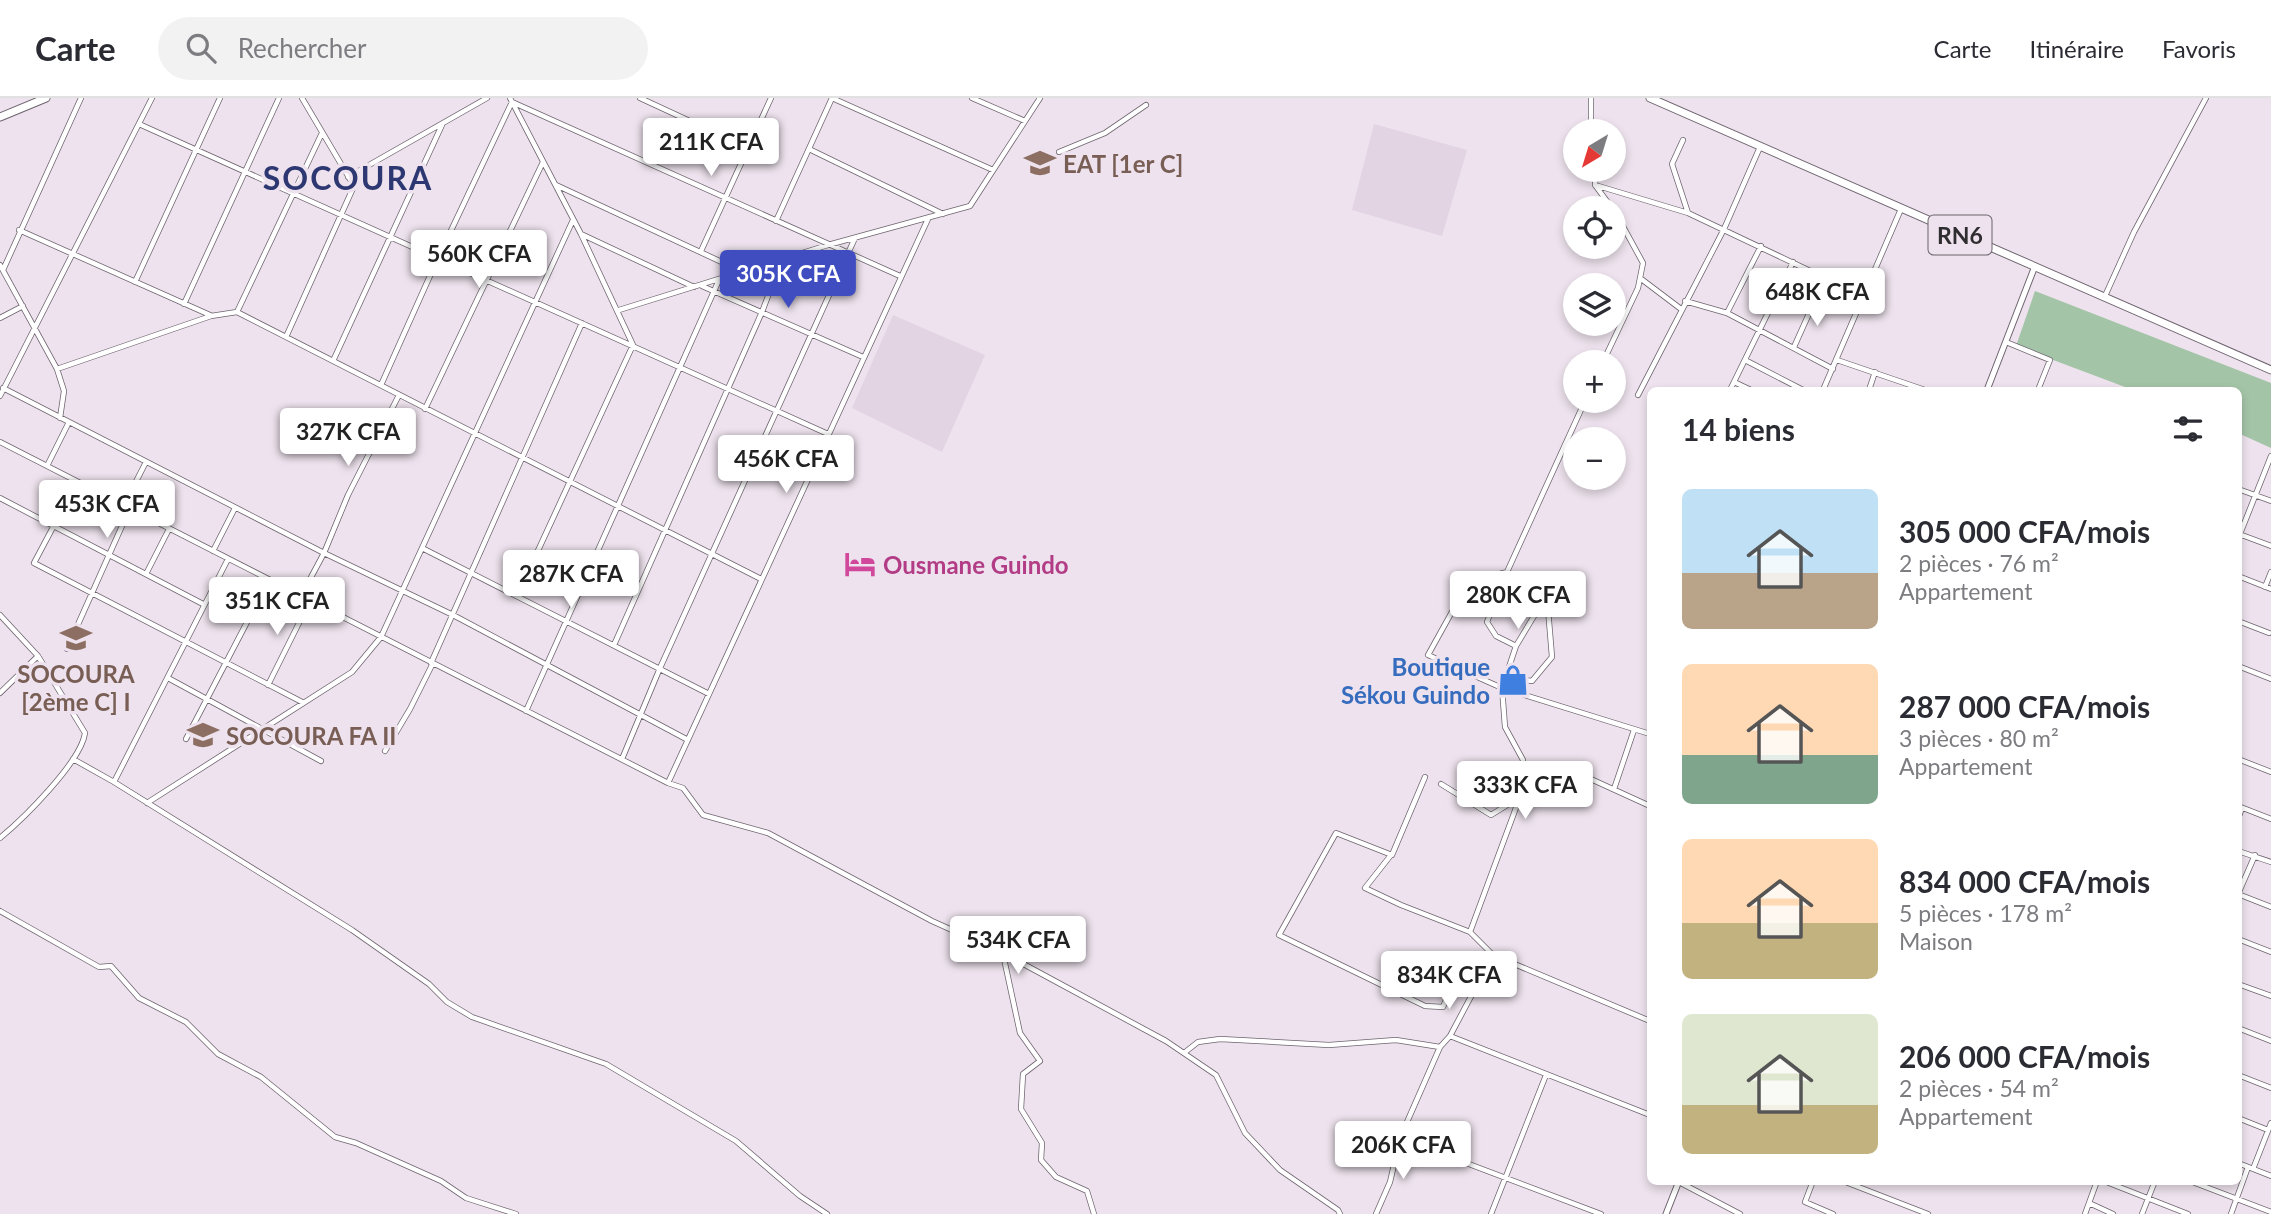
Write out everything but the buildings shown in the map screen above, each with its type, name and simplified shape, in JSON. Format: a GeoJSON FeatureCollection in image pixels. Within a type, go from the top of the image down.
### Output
{"type":"FeatureCollection","features":[{"type":"Feature","properties":{"kind":"main road"},"geometry":{"type":"LineString","coordinates":[[0,117],[46,98]]}},
{"type":"Feature","properties":{"kind":"main road","name":"RN6"},"geometry":{"type":"LineString","coordinates":[[1650,98],[2271,370]]}},
{"type":"Feature","properties":{"kind":"street"},"geometry":{"type":"LineString","coordinates":[[60,418],[64,391],[57,369],[2,271],[81,98]]}},
{"type":"Feature","properties":{"kind":"street"},"geometry":{"type":"LineString","coordinates":[[0,396],[152,98]]}},
{"type":"Feature","properties":{"kind":"street"},"geometry":{"type":"LineString","coordinates":[[135,282],[220,98]]}},
{"type":"Feature","properties":{"kind":"street"},"geometry":{"type":"LineString","coordinates":[[184,304],[279,98]]}},
{"type":"Feature","properties":{"kind":"street"},"geometry":{"type":"LineString","coordinates":[[286,337],[354,186],[302,98]]}},
{"type":"Feature","properties":{"kind":"street"},"geometry":{"type":"LineString","coordinates":[[348,177],[487,98]]}},
{"type":"Feature","properties":{"kind":"street"},"geometry":{"type":"LineString","coordinates":[[640,98],[748,148]]}},
{"type":"Feature","properties":{"kind":"street"},"geometry":{"type":"LineString","coordinates":[[701,251],[771,98]]}},
{"type":"Feature","properties":{"kind":"street"},"geometry":{"type":"LineString","coordinates":[[776,221],[832,98],[993,170]]}},
{"type":"Feature","properties":{"kind":"street"},"geometry":{"type":"LineString","coordinates":[[972,98],[1025,121]]}},
{"type":"Feature","properties":{"kind":"street"},"geometry":{"type":"LineString","coordinates":[[619,310],[702,286],[783,258],[970,206],[1040,98]]}},
{"type":"Feature","properties":{"kind":"street"},"geometry":{"type":"LineString","coordinates":[[1591,98],[1591,119]]}},
{"type":"Feature","properties":{"kind":"street"},"geometry":{"type":"LineString","coordinates":[[2105,296],[2134,232],[2206,98]]}},
{"type":"Feature","properties":{"kind":"street"},"geometry":{"type":"LineString","coordinates":[[511,100],[619,310],[633,345],[517,596]]}},
{"type":"Feature","properties":{"kind":"street"},"geometry":{"type":"LineString","coordinates":[[511,100],[900,276]]}},
{"type":"Feature","properties":{"kind":"street"},"geometry":{"type":"LineString","coordinates":[[381,385],[511,100]]}},
{"type":"Feature","properties":{"kind":"street"},"geometry":{"type":"LineString","coordinates":[[1059,152],[1105,133],[1146,105]]}},
{"type":"Feature","properties":{"kind":"street"},"geometry":{"type":"LineString","coordinates":[[139,124],[343,213],[828,434]]}},
{"type":"Feature","properties":{"kind":"street"},"geometry":{"type":"LineString","coordinates":[[333,361],[442,125]]}},
{"type":"Feature","properties":{"kind":"street"},"geometry":{"type":"LineString","coordinates":[[237,312],[322,133]]}},
{"type":"Feature","properties":{"kind":"street"},"geometry":{"type":"LineString","coordinates":[[1684,140],[1672,164],[1688,213]]}},
{"type":"Feature","properties":{"kind":"street"},"geometry":{"type":"LineString","coordinates":[[1638,395],[1724,229],[1760,147]]}},
{"type":"Feature","properties":{"kind":"street"},"geometry":{"type":"LineString","coordinates":[[808,149],[943,214]]}},
{"type":"Feature","properties":{"kind":"street"},"geometry":{"type":"LineString","coordinates":[[425,409],[543,162]]}},
{"type":"Feature","properties":{"kind":"street"},"geometry":{"type":"LineString","coordinates":[[1595,182],[1603,196]]}},
{"type":"Feature","properties":{"kind":"street"},"geometry":{"type":"LineString","coordinates":[[556,185],[741,271]]}},
{"type":"Feature","properties":{"kind":"street"},"geometry":{"type":"LineString","coordinates":[[1595,185],[1688,213],[1863,296]]}},
{"type":"Feature","properties":{"kind":"street"},"geometry":{"type":"LineString","coordinates":[[1824,387],[1901,209]]}},
{"type":"Feature","properties":{"kind":"street"},"geometry":{"type":"LineString","coordinates":[[668,783],[928,219]]}},
{"type":"Feature","properties":{"kind":"street"},"geometry":{"type":"LineString","coordinates":[[147,803],[352,671],[381,637],[573,220]]}},
{"type":"Feature","properties":{"kind":"street"},"geometry":{"type":"LineString","coordinates":[[19,230],[211,316]]}},
{"type":"Feature","properties":{"kind":"street"},"geometry":{"type":"LineString","coordinates":[[1609,350],[1638,288],[1643,263],[1626,232]]}},
{"type":"Feature","properties":{"kind":"street"},"geometry":{"type":"LineString","coordinates":[[581,234],[694,287]]}},
{"type":"Feature","properties":{"kind":"street"},"geometry":{"type":"LineString","coordinates":[[622,759],[660,668],[855,238]]}},
{"type":"Feature","properties":{"kind":"street"},"geometry":{"type":"LineString","coordinates":[[1727,313],[1760,246]]}},
{"type":"Feature","properties":{"kind":"street"},"geometry":{"type":"LineString","coordinates":[[614,645],[762,312],[783,258]]}},
{"type":"Feature","properties":{"kind":"street"},"geometry":{"type":"LineString","coordinates":[[1732,387],[1793,262]]}},
{"type":"Feature","properties":{"kind":"street"},"geometry":{"type":"LineString","coordinates":[[1988,387],[2035,266]]}},
{"type":"Feature","properties":{"kind":"street"},"geometry":{"type":"LineString","coordinates":[[1640,277],[1681,309]]}},
{"type":"Feature","properties":{"kind":"street"},"geometry":{"type":"LineString","coordinates":[[526,711],[719,279]]}},
{"type":"Feature","properties":{"kind":"street"},"geometry":{"type":"LineString","coordinates":[[702,286],[863,357]]}},
{"type":"Feature","properties":{"kind":"street"},"geometry":{"type":"LineString","coordinates":[[1794,347],[1816,298]]}},
{"type":"Feature","properties":{"kind":"street"},"geometry":{"type":"LineString","coordinates":[[1685,301],[1727,313],[1833,369]]}},
{"type":"Feature","properties":{"kind":"street"},"geometry":{"type":"LineString","coordinates":[[0,318],[23,306]]}},
{"type":"Feature","properties":{"kind":"street"},"geometry":{"type":"LineString","coordinates":[[57,369],[211,316],[237,312],[761,579]]}},
{"type":"Feature","properties":{"kind":"street"},"geometry":{"type":"LineString","coordinates":[[385,751],[410,709],[432,663],[582,323]]}},
{"type":"Feature","properties":{"kind":"street"},"geometry":{"type":"LineString","coordinates":[[2006,342],[2050,360],[2039,387]]}},
{"type":"Feature","properties":{"kind":"street"},"geometry":{"type":"LineString","coordinates":[[1745,360],[1798,387]]}},
{"type":"Feature","properties":{"kind":"street"},"geometry":{"type":"LineString","coordinates":[[1837,360],[1909,387]]}},
{"type":"Feature","properties":{"kind":"street"},"geometry":{"type":"LineString","coordinates":[[1870,387],[1875,373]]}},
{"type":"Feature","properties":{"kind":"street"},"geometry":{"type":"LineString","coordinates":[[1734,382],[1745,387]]}},
{"type":"Feature","properties":{"kind":"street"},"geometry":{"type":"LineString","coordinates":[[3,388],[324,553],[403,589],[688,740]]}},
{"type":"Feature","properties":{"kind":"street"},"geometry":{"type":"LineString","coordinates":[[301,596],[399,395]]}},
{"type":"Feature","properties":{"kind":"street"},"geometry":{"type":"LineString","coordinates":[[1516,646],[1496,636],[1487,622],[1580,413]]}},
{"type":"Feature","properties":{"kind":"street"},"geometry":{"type":"LineString","coordinates":[[47,466],[69,422]]}},
{"type":"Feature","properties":{"kind":"street"},"geometry":{"type":"LineString","coordinates":[[0,442],[668,783],[683,788],[703,815],[768,833],[932,921],[1003,953],[1166,1041],[1216,1075],[1245,1133],[1280,1170],[1340,1214]]}},
{"type":"Feature","properties":{"kind":"street"},"geometry":{"type":"LineString","coordinates":[[2242,529],[2271,456]]}},
{"type":"Feature","properties":{"kind":"street"},"geometry":{"type":"LineString","coordinates":[[124,505],[146,462]]}},
{"type":"Feature","properties":{"kind":"street"},"geometry":{"type":"LineString","coordinates":[[77,482],[34,563],[303,702]]}},
{"type":"Feature","properties":{"kind":"street"},"geometry":{"type":"LineString","coordinates":[[2242,490],[2271,501]]}},
{"type":"Feature","properties":{"kind":"street"},"geometry":{"type":"LineString","coordinates":[[0,498],[203,604]]}},
{"type":"Feature","properties":{"kind":"street"},"geometry":{"type":"LineString","coordinates":[[67,649],[90,592],[130,508]]}},
{"type":"Feature","properties":{"kind":"street"},"geometry":{"type":"LineString","coordinates":[[213,551],[235,508]]}},
{"type":"Feature","properties":{"kind":"street"},"geometry":{"type":"LineString","coordinates":[[146,574],[169,529]]}},
{"type":"Feature","properties":{"kind":"street"},"geometry":{"type":"LineString","coordinates":[[2242,537],[2271,546]]}},
{"type":"Feature","properties":{"kind":"street"},"geometry":{"type":"LineString","coordinates":[[422,548],[709,694]]}},
{"type":"Feature","properties":{"kind":"street"},"geometry":{"type":"LineString","coordinates":[[114,782],[228,559]]}},
{"type":"Feature","properties":{"kind":"street"},"geometry":{"type":"LineString","coordinates":[[1507,572],[1468,583],[1428,655],[1502,688],[1647,733]]}},
{"type":"Feature","properties":{"kind":"street"},"geometry":{"type":"LineString","coordinates":[[2242,578],[2268,588],[2271,572]]}},
{"type":"Feature","properties":{"kind":"street"},"geometry":{"type":"LineString","coordinates":[[186,739],[269,580]]}},
{"type":"Feature","properties":{"kind":"street"},"geometry":{"type":"LineString","coordinates":[[268,685],[310,601]]}},
{"type":"Feature","properties":{"kind":"street"},"geometry":{"type":"LineString","coordinates":[[1471,932],[1520,797],[1523,760],[1505,727],[1502,688],[1516,646],[1540,606],[1548,609],[1552,657],[1532,681],[1506,678]]}},
{"type":"Feature","properties":{"kind":"street"},"geometry":{"type":"LineString","coordinates":[[0,615],[38,656],[85,733],[73,760],[25,817],[0,838]]}},
{"type":"Feature","properties":{"kind":"street"},"geometry":{"type":"LineString","coordinates":[[2242,623],[2269,633]]}},
{"type":"Feature","properties":{"kind":"street"},"geometry":{"type":"LineString","coordinates":[[0,693],[38,656]]}},
{"type":"Feature","properties":{"kind":"street"},"geometry":{"type":"LineString","coordinates":[[2242,668],[2271,679]]}},
{"type":"Feature","properties":{"kind":"street"},"geometry":{"type":"LineString","coordinates":[[168,678],[321,761]]}},
{"type":"Feature","properties":{"kind":"street"},"geometry":{"type":"LineString","coordinates":[[1614,789],[1634,730]]}},
{"type":"Feature","properties":{"kind":"street"},"geometry":{"type":"LineString","coordinates":[[73,760],[114,782],[352,930],[429,984],[447,1002],[472,1017],[606,1064],[736,1141],[800,1196],[827,1214]]}},
{"type":"Feature","properties":{"kind":"street"},"geometry":{"type":"LineString","coordinates":[[2242,761],[2271,772]]}},
{"type":"Feature","properties":{"kind":"street"},"geometry":{"type":"LineString","coordinates":[[1441,785],[1491,815],[1520,797],[1559,789],[1582,775],[1647,805]]}},
{"type":"Feature","properties":{"kind":"street"},"geometry":{"type":"LineString","coordinates":[[1425,778],[1392,855],[1365,888],[1471,932],[1493,955],[1647,1020]]}},
{"type":"Feature","properties":{"kind":"street"},"geometry":{"type":"LineString","coordinates":[[2242,808],[2271,819]]}},
{"type":"Feature","properties":{"kind":"street"},"geometry":{"type":"LineString","coordinates":[[1392,855],[1336,833],[1279,935],[1425,1006],[1443,1007],[1457,974],[1480,979]]}},
{"type":"Feature","properties":{"kind":"street"},"geometry":{"type":"LineString","coordinates":[[2242,852],[2271,862]]}},
{"type":"Feature","properties":{"kind":"street"},"geometry":{"type":"LineString","coordinates":[[2242,885],[2255,855]]}},
{"type":"Feature","properties":{"kind":"street"},"geometry":{"type":"LineString","coordinates":[[2242,896],[2271,907]]}},
{"type":"Feature","properties":{"kind":"street"},"geometry":{"type":"LineString","coordinates":[[0,911],[99,967],[111,966],[138,998],[186,1022],[218,1054],[261,1077],[335,1138],[356,1143],[440,1181],[466,1198],[516,1214]]}},
{"type":"Feature","properties":{"kind":"street"},"geometry":{"type":"LineString","coordinates":[[2242,941],[2271,952]]}},
{"type":"Feature","properties":{"kind":"street"},"geometry":{"type":"LineString","coordinates":[[1003,953],[1020,1033],[1040,1061],[1023,1074],[1021,1110],[1042,1143],[1041,1160],[1056,1177],[1087,1191],[1094,1214]]}},
{"type":"Feature","properties":{"kind":"street"},"geometry":{"type":"LineString","coordinates":[[1376,1214],[1390,1182],[1400,1138],[1440,1047],[1450,1036],[1493,955]]}},
{"type":"Feature","properties":{"kind":"street"},"geometry":{"type":"LineString","coordinates":[[2242,985],[2271,996]]}},
{"type":"Feature","properties":{"kind":"street"},"geometry":{"type":"LineString","coordinates":[[2242,1030],[2271,1041]]}},
{"type":"Feature","properties":{"kind":"street"},"geometry":{"type":"LineString","coordinates":[[1450,1036],[1647,1114]]}},
{"type":"Feature","properties":{"kind":"street"},"geometry":{"type":"LineString","coordinates":[[1184,1053],[1198,1042],[1220,1039],[1329,1045],[1396,1040],[1440,1047]]}},
{"type":"Feature","properties":{"kind":"street"},"geometry":{"type":"LineString","coordinates":[[1491,1214],[1546,1075]]}},
{"type":"Feature","properties":{"kind":"street"},"geometry":{"type":"LineString","coordinates":[[2242,1077],[2271,1088]]}},
{"type":"Feature","properties":{"kind":"street"},"geometry":{"type":"LineString","coordinates":[[2242,1120],[2268,1130]]}},
{"type":"Feature","properties":{"kind":"street"},"geometry":{"type":"LineString","coordinates":[[2231,1214],[2271,1123]]}},
{"type":"Feature","properties":{"kind":"street"},"geometry":{"type":"LineString","coordinates":[[1400,1138],[1601,1214]]}},
{"type":"Feature","properties":{"kind":"street"},"geometry":{"type":"LineString","coordinates":[[2242,1165],[2271,1176]]}},
{"type":"Feature","properties":{"kind":"street"},"geometry":{"type":"LineString","coordinates":[[1669,1212],[1678,1185]]}},
{"type":"Feature","properties":{"kind":"street"},"geometry":{"type":"LineString","coordinates":[[1685,1185],[1740,1214]]}},
{"type":"Feature","properties":{"kind":"street"},"geometry":{"type":"LineString","coordinates":[[1811,1185],[1805,1202],[1833,1214]]}},
{"type":"Feature","properties":{"kind":"street"},"geometry":{"type":"LineString","coordinates":[[1853,1185],[1928,1214]]}},
{"type":"Feature","properties":{"kind":"street"},"geometry":{"type":"LineString","coordinates":[[2085,1214],[2096,1185]]}},
{"type":"Feature","properties":{"kind":"street"},"geometry":{"type":"LineString","coordinates":[[2114,1185],[2188,1214]]}},
{"type":"Feature","properties":{"kind":"street"},"geometry":{"type":"LineString","coordinates":[[2142,1214],[2153,1185]]}},
{"type":"Feature","properties":{"kind":"street"},"geometry":{"type":"LineString","coordinates":[[2201,1185],[2271,1212]]}},
{"type":"Feature","properties":{"kind":"street"},"geometry":{"type":"LineString","coordinates":[[2089,1203],[2113,1214]]}},
{"type":"Feature","properties":{"kind":"shaded area"},"geometry":{"type":"Polygon","coordinates":[[[1374,124],[1467,150],[1442,236],[1352,210],[1374,124]]]}},
{"type":"Feature","properties":{"kind":"shaded area"},"geometry":{"type":"Polygon","coordinates":[[[893,315],[985,355],[942,452],[852,408],[893,315]]]}},
{"type":"Feature","properties":{"kind":"green space"},"geometry":{"type":"Polygon","coordinates":[[[2035,291],[2271,383],[2271,448],[2242,435],[2242,387],[2125,387],[2016,346],[2035,291]]]}},
{"type":"Feature","properties":{"kind":"place","name":"EAT [1er C]"},"geometry":{"type":"Point","coordinates":[1040,163]}},
{"type":"Feature","properties":{"kind":"place","name":"Ousmane Guindo"},"geometry":{"type":"Point","coordinates":[860,564]}},
{"type":"Feature","properties":{"kind":"place","name":"SOCOURA [2ème C] I"},"geometry":{"type":"Point","coordinates":[76,638]}},
{"type":"Feature","properties":{"kind":"place","name":"Boutique Sékou Guindo"},"geometry":{"type":"Point","coordinates":[1513,680]}},
{"type":"Feature","properties":{"kind":"place","name":"SOCOURA FA II"},"geometry":{"type":"Point","coordinates":[203,735]}},
{"type":"Feature","properties":{"kind":"district","name":"SOCOURA"},"geometry":{"type":"Point","coordinates":[348,177]}}]}
